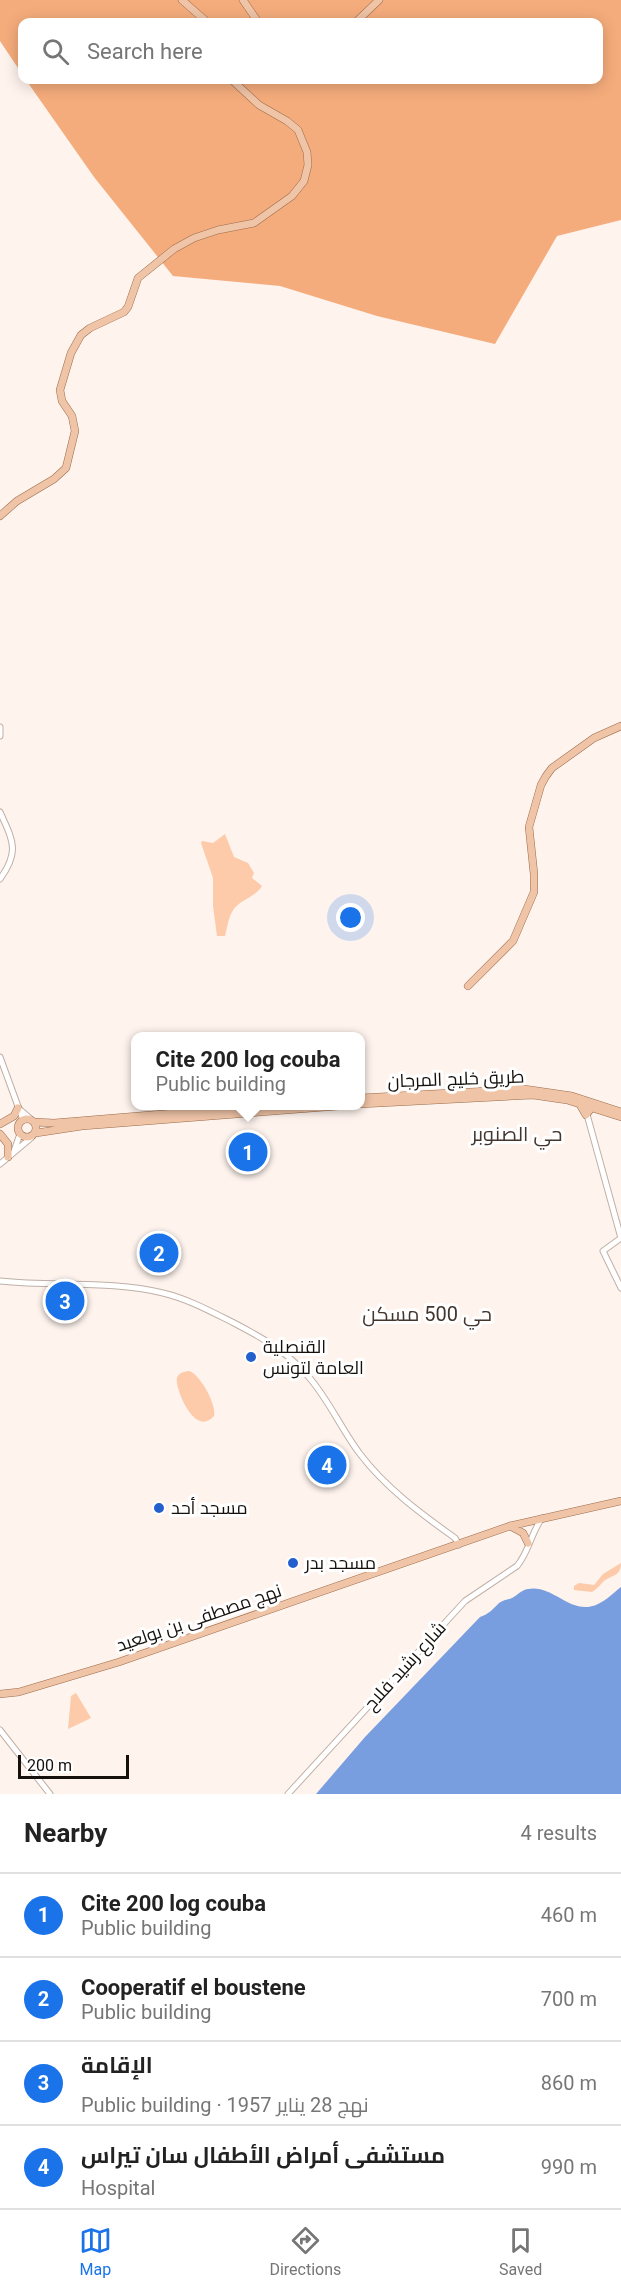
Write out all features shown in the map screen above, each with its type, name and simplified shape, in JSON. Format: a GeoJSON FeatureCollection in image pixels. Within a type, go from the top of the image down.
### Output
{"type":"FeatureCollection","features":[{"type":"Feature","properties":{"kind":"main road"},"geometry":{"type":"LineString","coordinates":[[182,0],[204,18]]}},
{"type":"Feature","properties":{"kind":"main road"},"geometry":{"type":"LineString","coordinates":[[243,0],[255,18]]}},
{"type":"Feature","properties":{"kind":"main road"},"geometry":{"type":"LineString","coordinates":[[360,18],[379,0]]}},
{"type":"Feature","properties":{"kind":"main road"},"geometry":{"type":"LineString","coordinates":[[0,516],[17,501],[58,477],[68,462],[75,431],[72,416],[62,401],[60,390],[71,352],[81,335],[90,328],[124,312],[138,278],[174,249],[194,238],[218,230],[254,223],[292,196],[304,181],[308,165],[307,152],[298,130],[259,105],[236,84]]}},
{"type":"Feature","properties":{"kind":"main road"},"geometry":{"type":"LineString","coordinates":[[468,986],[513,941],[534,892],[529,827],[541,785],[546,776],[558,764],[594,738],[621,726]]}},
{"type":"Feature","properties":{"kind":"main road","name":"طريق خليج المرجان"},"geometry":{"type":"LineString","coordinates":[[365,1098],[524,1089],[563,1094],[621,1117]]}},
{"type":"Feature","properties":{"kind":"main road","name":"طريق خليج المرجان"},"geometry":{"type":"LineString","coordinates":[[365,1104],[532,1095],[621,1112]]}},
{"type":"Feature","properties":{"kind":"main road"},"geometry":{"type":"LineString","coordinates":[[586,1104],[586,1115]]}},
{"type":"Feature","properties":{"kind":"main road"},"geometry":{"type":"LineString","coordinates":[[586,1104],[586,1115]]}},
{"type":"Feature","properties":{"kind":"main road"},"geometry":{"type":"LineString","coordinates":[[0,1125],[14,1116],[18,1108]]}},
{"type":"Feature","properties":{"kind":"main road"},"geometry":{"type":"LineString","coordinates":[[0,1125],[21,1121],[54,1123],[211,1110]]}},
{"type":"Feature","properties":{"kind":"main road"},"geometry":{"type":"LineString","coordinates":[[21,1121],[18,1127],[25,1138],[81,1126],[287,1110]]}},
{"type":"Feature","properties":{"kind":"main road"},"geometry":{"type":"LineString","coordinates":[[34,1121],[34,1135]]}},
{"type":"Feature","properties":{"kind":"main road"},"geometry":{"type":"LineString","coordinates":[[0,1134],[20,1133]]}},
{"type":"Feature","properties":{"kind":"main road"},"geometry":{"type":"LineString","coordinates":[[0,1134],[8,1144],[11,1155]]}},
{"type":"Feature","properties":{"kind":"main road","name":"نهج مصطفى بن بولعيد"},"geometry":{"type":"LineString","coordinates":[[0,1694],[19,1692],[119,1662],[510,1526],[621,1501]]}},
{"type":"Feature","properties":{"kind":"main road"},"geometry":{"type":"LineString","coordinates":[[510,1526],[521,1530],[528,1545]]}},
{"type":"Feature","properties":{"kind":"street"},"geometry":{"type":"LineString","coordinates":[[0,727],[0,736]]}},
{"type":"Feature","properties":{"kind":"street"},"geometry":{"type":"LineString","coordinates":[[0,812],[12,837],[14,852],[10,864],[0,879]]}},
{"type":"Feature","properties":{"kind":"street"},"geometry":{"type":"LineString","coordinates":[[0,1058],[21,1121]]}},
{"type":"Feature","properties":{"kind":"street"},"geometry":{"type":"LineString","coordinates":[[18,1108],[34,1121]]}},
{"type":"Feature","properties":{"kind":"street"},"geometry":{"type":"LineString","coordinates":[[586,1115],[621,1238],[603,1251],[621,1288]]}},
{"type":"Feature","properties":{"kind":"street"},"geometry":{"type":"LineString","coordinates":[[11,1155],[20,1133]]}},
{"type":"Feature","properties":{"kind":"street"},"geometry":{"type":"LineString","coordinates":[[0,1164],[34,1135]]}},
{"type":"Feature","properties":{"kind":"street"},"geometry":{"type":"LineString","coordinates":[[2,1282],[97,1285],[162,1293],[215,1313],[269,1342],[299,1366],[314,1383],[349,1438],[378,1475],[398,1495],[455,1538],[459,1545]]}},
{"type":"Feature","properties":{"kind":"street","name":"شارع رشيد فلاح"},"geometry":{"type":"LineString","coordinates":[[288,1794],[465,1601],[515,1569],[521,1561],[540,1518]]}},
{"type":"Feature","properties":{"kind":"street"},"geometry":{"type":"LineString","coordinates":[[0,1730],[50,1794]]}},
{"type":"Feature","properties":{"kind":"shaded area"},"geometry":{"type":"Polygon","coordinates":[[[0,0],[621,0],[621,220],[557,236],[495,344],[377,316],[280,286],[173,276],[94,177],[29,84],[603,84],[603,18],[18,18],[18,68],[0,41],[0,0]]]}},
{"type":"Feature","properties":{"kind":"shaded area"},"geometry":{"type":"Polygon","coordinates":[[[225,834],[234,857],[248,863],[254,873],[252,878],[262,886],[232,912],[225,936],[217,936],[213,906],[213,878],[201,843],[202,841],[213,843],[225,834]]]}},
{"type":"Feature","properties":{"kind":"shaded area"},"geometry":{"type":"Polygon","coordinates":[[[189,1371],[203,1384],[213,1405],[214,1416],[207,1421],[199,1421],[193,1416],[182,1399],[177,1378],[189,1371]]]}},
{"type":"Feature","properties":{"kind":"shaded area"},"geometry":{"type":"Polygon","coordinates":[[[621,1563],[618,1573],[606,1579],[592,1592],[574,1590],[574,1586],[579,1583],[594,1585],[603,1574],[621,1563]]]}},
{"type":"Feature","properties":{"kind":"shaded area"},"geometry":{"type":"Polygon","coordinates":[[[76,1693],[91,1718],[68,1729],[71,1696],[76,1693]]]}},
{"type":"Feature","properties":{"kind":"water"},"geometry":{"type":"Polygon","coordinates":[[[621,1587],[621,1794],[316,1794],[365,1737],[480,1617],[499,1603],[512,1598],[521,1591],[537,1589],[546,1591],[571,1604],[588,1607],[598,1604],[621,1587]]]}},
{"type":"Feature","properties":{"kind":"place","name":"Cite 200 log couba"},"geometry":{"type":"Point","coordinates":[248,1152]}},
{"type":"Feature","properties":{"kind":"place","name":"Cooperatif el boustene"},"geometry":{"type":"Point","coordinates":[159,1253]}},
{"type":"Feature","properties":{"kind":"place","name":"الإقامة"},"geometry":{"type":"Point","coordinates":[65,1301]}},
{"type":"Feature","properties":{"kind":"place","name":"القنصلية العامة لتونس"},"geometry":{"type":"Point","coordinates":[251,1357]}},
{"type":"Feature","properties":{"kind":"place","name":"مستشفى أمراض الأطفال سان تيراس"},"geometry":{"type":"Point","coordinates":[327,1465]}},
{"type":"Feature","properties":{"kind":"place","name":"مسجد أحد"},"geometry":{"type":"Point","coordinates":[159,1508]}},
{"type":"Feature","properties":{"kind":"place","name":"مسجد بدر"},"geometry":{"type":"Point","coordinates":[293,1563]}},
{"type":"Feature","properties":{"kind":"district","name":"حي الصنوبر"},"geometry":{"type":"Point","coordinates":[517,1134]}},
{"type":"Feature","properties":{"kind":"district","name":"حي 500 مسكن"},"geometry":{"type":"Point","coordinates":[427,1314]}}]}
